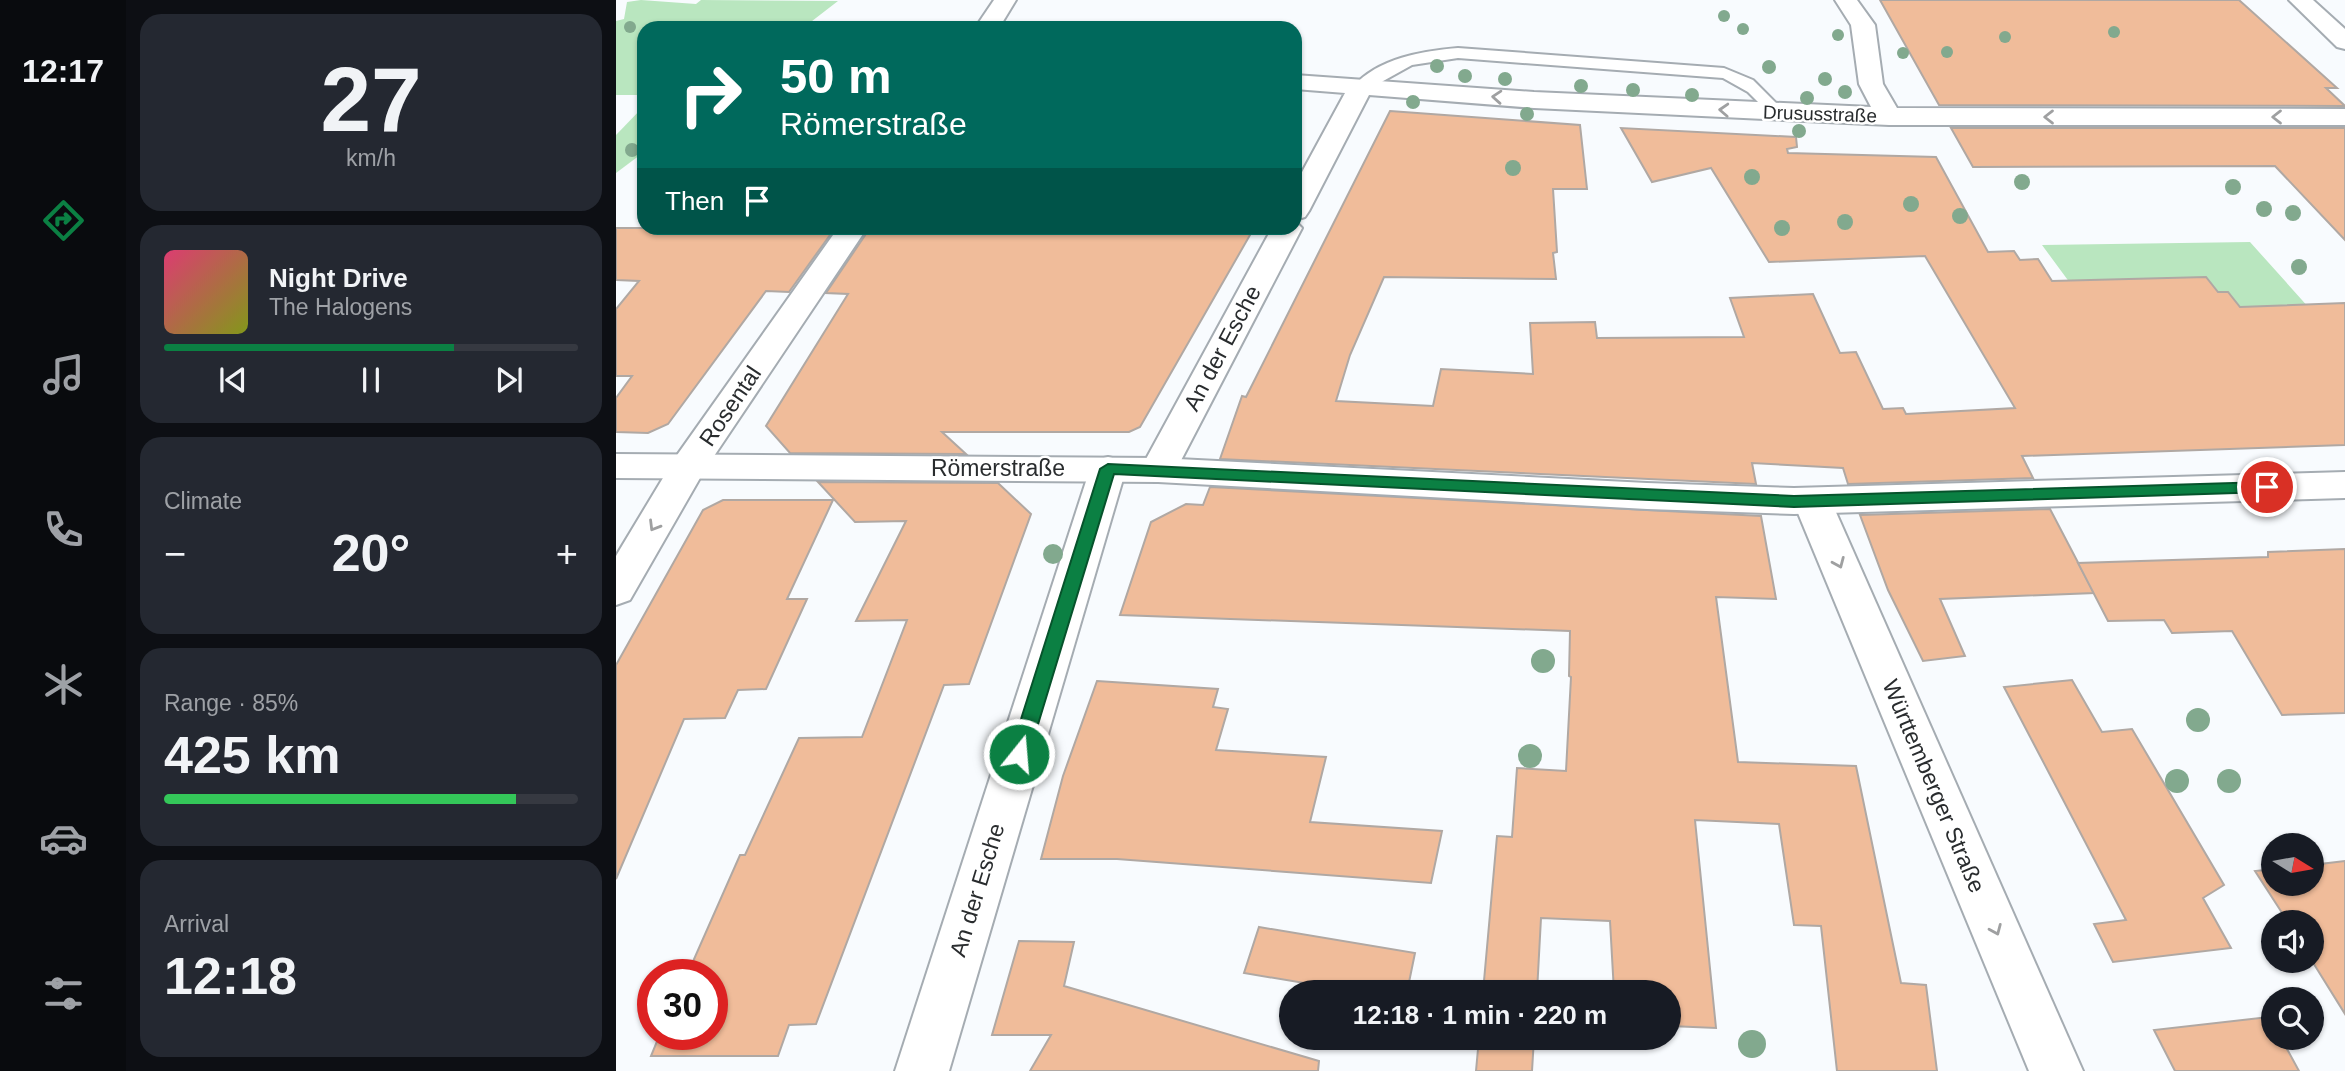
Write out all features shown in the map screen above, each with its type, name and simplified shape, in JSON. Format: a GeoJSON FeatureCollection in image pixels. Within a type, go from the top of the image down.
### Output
{"type":"FeatureCollection","features":[{"type":"Feature","properties":{"kind":"street"},"geometry":{"type":"LineString","coordinates":[[992,21],[1005,0]]}},
{"type":"Feature","properties":{"kind":"street"},"geometry":{"type":"LineString","coordinates":[[1846,0],[1863,25],[1871,84],[1889,117]]}},
{"type":"Feature","properties":{"kind":"street"},"geometry":{"type":"LineString","coordinates":[[2300,0],[2345,42]]}},
{"type":"Feature","properties":{"kind":"street","name":"Drususstraße"},"geometry":{"type":"LineString","coordinates":[[1302,83],[1534,100],[1889,117],[2345,117]]}},
{"type":"Feature","properties":{"kind":"street"},"geometry":{"type":"LineString","coordinates":[[1302,198],[1361,87]]}},
{"type":"Feature","properties":{"kind":"street","name":"Rosental"},"geometry":{"type":"LineString","coordinates":[[616,590],[688,467],[847,235]]}},
{"type":"Feature","properties":{"kind":"street","name":"An der Esche"},"geometry":{"type":"LineString","coordinates":[[1158,470],[1282,235]]}},
{"type":"Feature","properties":{"kind":"street","name":"Römerstraße"},"geometry":{"type":"LineString","coordinates":[[616,466],[1158,470],[1647,496],[1812,500],[2345,485]]}},
{"type":"Feature","properties":{"kind":"street","name":"An der Esche"},"geometry":{"type":"LineString","coordinates":[[922,1071],[1108,469]]}},
{"type":"Feature","properties":{"kind":"street","name":"Württemberger Straße"},"geometry":{"type":"LineString","coordinates":[[1812,500],[2056,1071]]}},
{"type":"Feature","properties":{"kind":"lane"},"geometry":{"type":"LineString","coordinates":[[1361,87],[1391,66],[1423,55],[1458,53],[1724,73],[1739,77],[1755,88],[1778,113]]}},
{"type":"Feature","properties":{"kind":"green space"},"geometry":{"type":"Polygon","coordinates":[[[641,0],[696,4],[701,0],[838,1],[812,21],[637,21],[637,95],[616,95],[616,21],[624,19],[627,2],[641,0]]]}},
{"type":"Feature","properties":{"kind":"green space"},"geometry":{"type":"Polygon","coordinates":[[[637,113],[637,157],[616,173],[616,135],[637,113]]]}},
{"type":"Feature","properties":{"kind":"green space"},"geometry":{"type":"Polygon","coordinates":[[[2250,242],[2337,339],[2261,346],[2228,292],[2218,292],[2206,277],[2162,408],[2042,245],[2250,242]]]}},
{"type":"Feature","properties":{"kind":"building"},"geometry":{"type":"Polygon","coordinates":[[[1880,0],[2239,0],[2337,88],[2326,88],[2345,106],[1939,105],[1880,0]]]}},
{"type":"Feature","properties":{"kind":"building"},"geometry":{"type":"Polygon","coordinates":[[[1390,111],[1580,125],[1587,189],[1553,189],[1557,252],[1553,253],[1556,279],[1384,277],[1350,355],[1336,401],[1433,406],[1441,369],[1533,374],[1530,323],[1595,322],[1597,338],[1744,337],[1730,298],[1813,294],[1840,353],[1856,352],[1883,409],[1903,408],[1906,414],[2015,408],[1925,256],[1769,262],[1711,168],[1652,182],[1621,128],[1796,137],[1797,147],[1787,149],[1788,153],[1936,157],[1988,252],[2014,251],[2020,260],[2038,259],[2052,281],[2206,277],[2218,292],[2228,292],[2240,307],[2345,303],[2345,445],[2022,456],[2033,478],[1848,484],[1843,468],[1752,463],[1756,484],[1220,459],[1242,396],[1246,397],[1390,111]]]}},
{"type":"Feature","properties":{"kind":"building"},"geometry":{"type":"Polygon","coordinates":[[[1951,128],[2345,128],[2345,240],[2275,166],[1973,167],[1951,128]]]}},
{"type":"Feature","properties":{"kind":"building"},"geometry":{"type":"Polygon","coordinates":[[[616,228],[637,228],[637,235],[830,235],[789,292],[766,291],[668,424],[648,433],[616,432],[616,398],[632,376],[616,376],[616,309],[639,281],[616,280],[616,228]]]}},
{"type":"Feature","properties":{"kind":"building"},"geometry":{"type":"Polygon","coordinates":[[[865,235],[1250,235],[1140,427],[1129,432],[942,432],[966,454],[790,453],[766,426],[848,294],[826,293],[865,235]]]}},
{"type":"Feature","properties":{"kind":"building"},"geometry":{"type":"Polygon","coordinates":[[[818,482],[998,483],[1031,514],[969,684],[944,685],[816,1024],[789,1025],[778,1056],[651,1056],[653,1050],[728,1050],[728,959],[694,959],[740,855],[745,855],[799,738],[862,737],[907,620],[856,621],[906,521],[855,522],[818,482]]]}},
{"type":"Feature","properties":{"kind":"building"},"geometry":{"type":"Polygon","coordinates":[[[1210,487],[1761,516],[1776,599],[1716,597],[1738,762],[1856,766],[1901,983],[1926,985],[1937,1071],[1837,1071],[1821,926],[1794,925],[1779,824],[1695,820],[1716,1028],[1681,1026],[1681,980],[1613,980],[1610,921],[1541,918],[1538,980],[1484,980],[1497,836],[1512,837],[1517,768],[1566,771],[1571,677],[1570,631],[1120,615],[1151,522],[1186,504],[1203,505],[1210,487]]]}},
{"type":"Feature","properties":{"kind":"building"},"geometry":{"type":"Polygon","coordinates":[[[723,500],[833,500],[787,599],[807,599],[766,689],[738,690],[725,718],[684,719],[616,879],[616,665],[703,510],[723,500]]]}},
{"type":"Feature","properties":{"kind":"building"},"geometry":{"type":"Polygon","coordinates":[[[2050,509],[2094,593],[1940,599],[1965,656],[1923,661],[1888,590],[1860,515],[2050,509]]]}},
{"type":"Feature","properties":{"kind":"building"},"geometry":{"type":"Polygon","coordinates":[[[2345,549],[2345,713],[2282,715],[2232,631],[2172,633],[2164,620],[2108,621],[2078,563],[2268,557],[2268,552],[2345,549]]]}},
{"type":"Feature","properties":{"kind":"building"},"geometry":{"type":"Polygon","coordinates":[[[2072,680],[2102,732],[2132,729],[2224,885],[2203,898],[2231,948],[2113,962],[2094,924],[2126,920],[2004,687],[2072,680]]]}},
{"type":"Feature","properties":{"kind":"building"},"geometry":{"type":"Polygon","coordinates":[[[1097,681],[1218,689],[1213,707],[1228,709],[1216,750],[1326,757],[1310,822],[1442,831],[1431,883],[1117,859],[1041,859],[1063,776],[1097,681]]]}},
{"type":"Feature","properties":{"kind":"building"},"geometry":{"type":"Polygon","coordinates":[[[2345,861],[2345,1014],[2319,973],[2324,973],[2324,910],[2280,910],[2271,896],[2324,896],[2324,864],[2345,861]]]}},
{"type":"Feature","properties":{"kind":"building"},"geometry":{"type":"Polygon","coordinates":[[[1259,927],[1415,953],[1409,980],[1286,980],[1244,973],[1259,927]]]}},
{"type":"Feature","properties":{"kind":"building"},"geometry":{"type":"Polygon","coordinates":[[[1019,941],[1074,942],[1064,986],[1319,1061],[1318,1071],[1030,1071],[1051,1035],[992,1035],[1019,941]]]}},
{"type":"Feature","properties":{"kind":"building"},"geometry":{"type":"Polygon","coordinates":[[[2261,1018],[2261,1050],[2288,1050],[2299,1071],[2175,1071],[2154,1030],[2261,1018]]]}},
{"type":"Feature","properties":{"kind":"building"},"geometry":{"type":"Polygon","coordinates":[[[1478,1050],[1533,1050],[1532,1071],[1476,1071],[1478,1050]]]}},
{"type":"Feature","properties":{"kind":"route"},"geometry":{"type":"LineString","coordinates":[[1019,754],[1108,469],[1794,501],[2267,487]]}}]}
